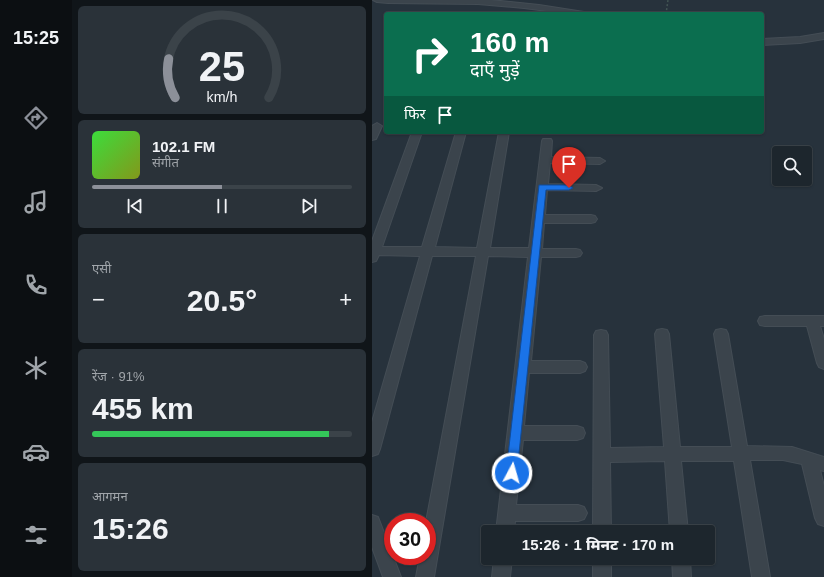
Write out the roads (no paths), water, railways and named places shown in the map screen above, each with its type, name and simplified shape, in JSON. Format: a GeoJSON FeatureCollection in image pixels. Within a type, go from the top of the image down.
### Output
{"type":"FeatureCollection","features":[{"type":"Feature","properties":{"kind":"street"},"geometry":{"type":"LineString","coordinates":[[377,0],[463,1],[552,8],[573,12]]}},
{"type":"Feature","properties":{"kind":"street"},"geometry":{"type":"LineString","coordinates":[[764,42],[800,40],[824,36]]}},
{"type":"Feature","properties":{"kind":"street"},"geometry":{"type":"LineString","coordinates":[[372,137],[377,126]]}},
{"type":"Feature","properties":{"kind":"street"},"geometry":{"type":"LineString","coordinates":[[416,134],[373,253],[428,251],[576,253]]}},
{"type":"Feature","properties":{"kind":"street"},"geometry":{"type":"LineString","coordinates":[[372,449],[461,134]]}},
{"type":"Feature","properties":{"kind":"street"},"geometry":{"type":"LineString","coordinates":[[425,577],[504,134]]}},
{"type":"Feature","properties":{"kind":"street"},"geometry":{"type":"LineString","coordinates":[[506,525],[547,140]]}},
{"type":"Feature","properties":{"kind":"street"},"geometry":{"type":"LineString","coordinates":[[545,160],[600,161]]}},
{"type":"Feature","properties":{"kind":"street"},"geometry":{"type":"LineString","coordinates":[[542,187],[596,188]]}},
{"type":"Feature","properties":{"kind":"street"},"geometry":{"type":"LineString","coordinates":[[538,218],[591,219]]}},
{"type":"Feature","properties":{"kind":"street"},"geometry":{"type":"LineString","coordinates":[[765,321],[818,321],[824,363]]}},
{"type":"Feature","properties":{"kind":"street"},"geometry":{"type":"LineString","coordinates":[[662,334],[678,525]]}},
{"type":"Feature","properties":{"kind":"street"},"geometry":{"type":"LineString","coordinates":[[721,334],[761,577]]}},
{"type":"Feature","properties":{"kind":"street"},"geometry":{"type":"LineString","coordinates":[[601,335],[602,525]]}},
{"type":"Feature","properties":{"kind":"street"},"geometry":{"type":"LineString","coordinates":[[523,367],[580,367]]}},
{"type":"Feature","properties":{"kind":"street"},"geometry":{"type":"LineString","coordinates":[[516,433],[577,433]]}},
{"type":"Feature","properties":{"kind":"street"},"geometry":{"type":"LineString","coordinates":[[601,455],[787,454],[817,462],[824,518]]}},
{"type":"Feature","properties":{"kind":"street"},"geometry":{"type":"LineString","coordinates":[[507,513],[578,513]]}},
{"type":"Feature","properties":{"kind":"street"},"geometry":{"type":"LineString","coordinates":[[372,523],[392,577]]}},
{"type":"Feature","properties":{"kind":"street"},"geometry":{"type":"LineString","coordinates":[[501,577],[502,565]]}},
{"type":"Feature","properties":{"kind":"street"},"geometry":{"type":"LineString","coordinates":[[602,565],[602,577]]}},
{"type":"Feature","properties":{"kind":"street"},"geometry":{"type":"LineString","coordinates":[[681,565],[682,577]]}}]}
